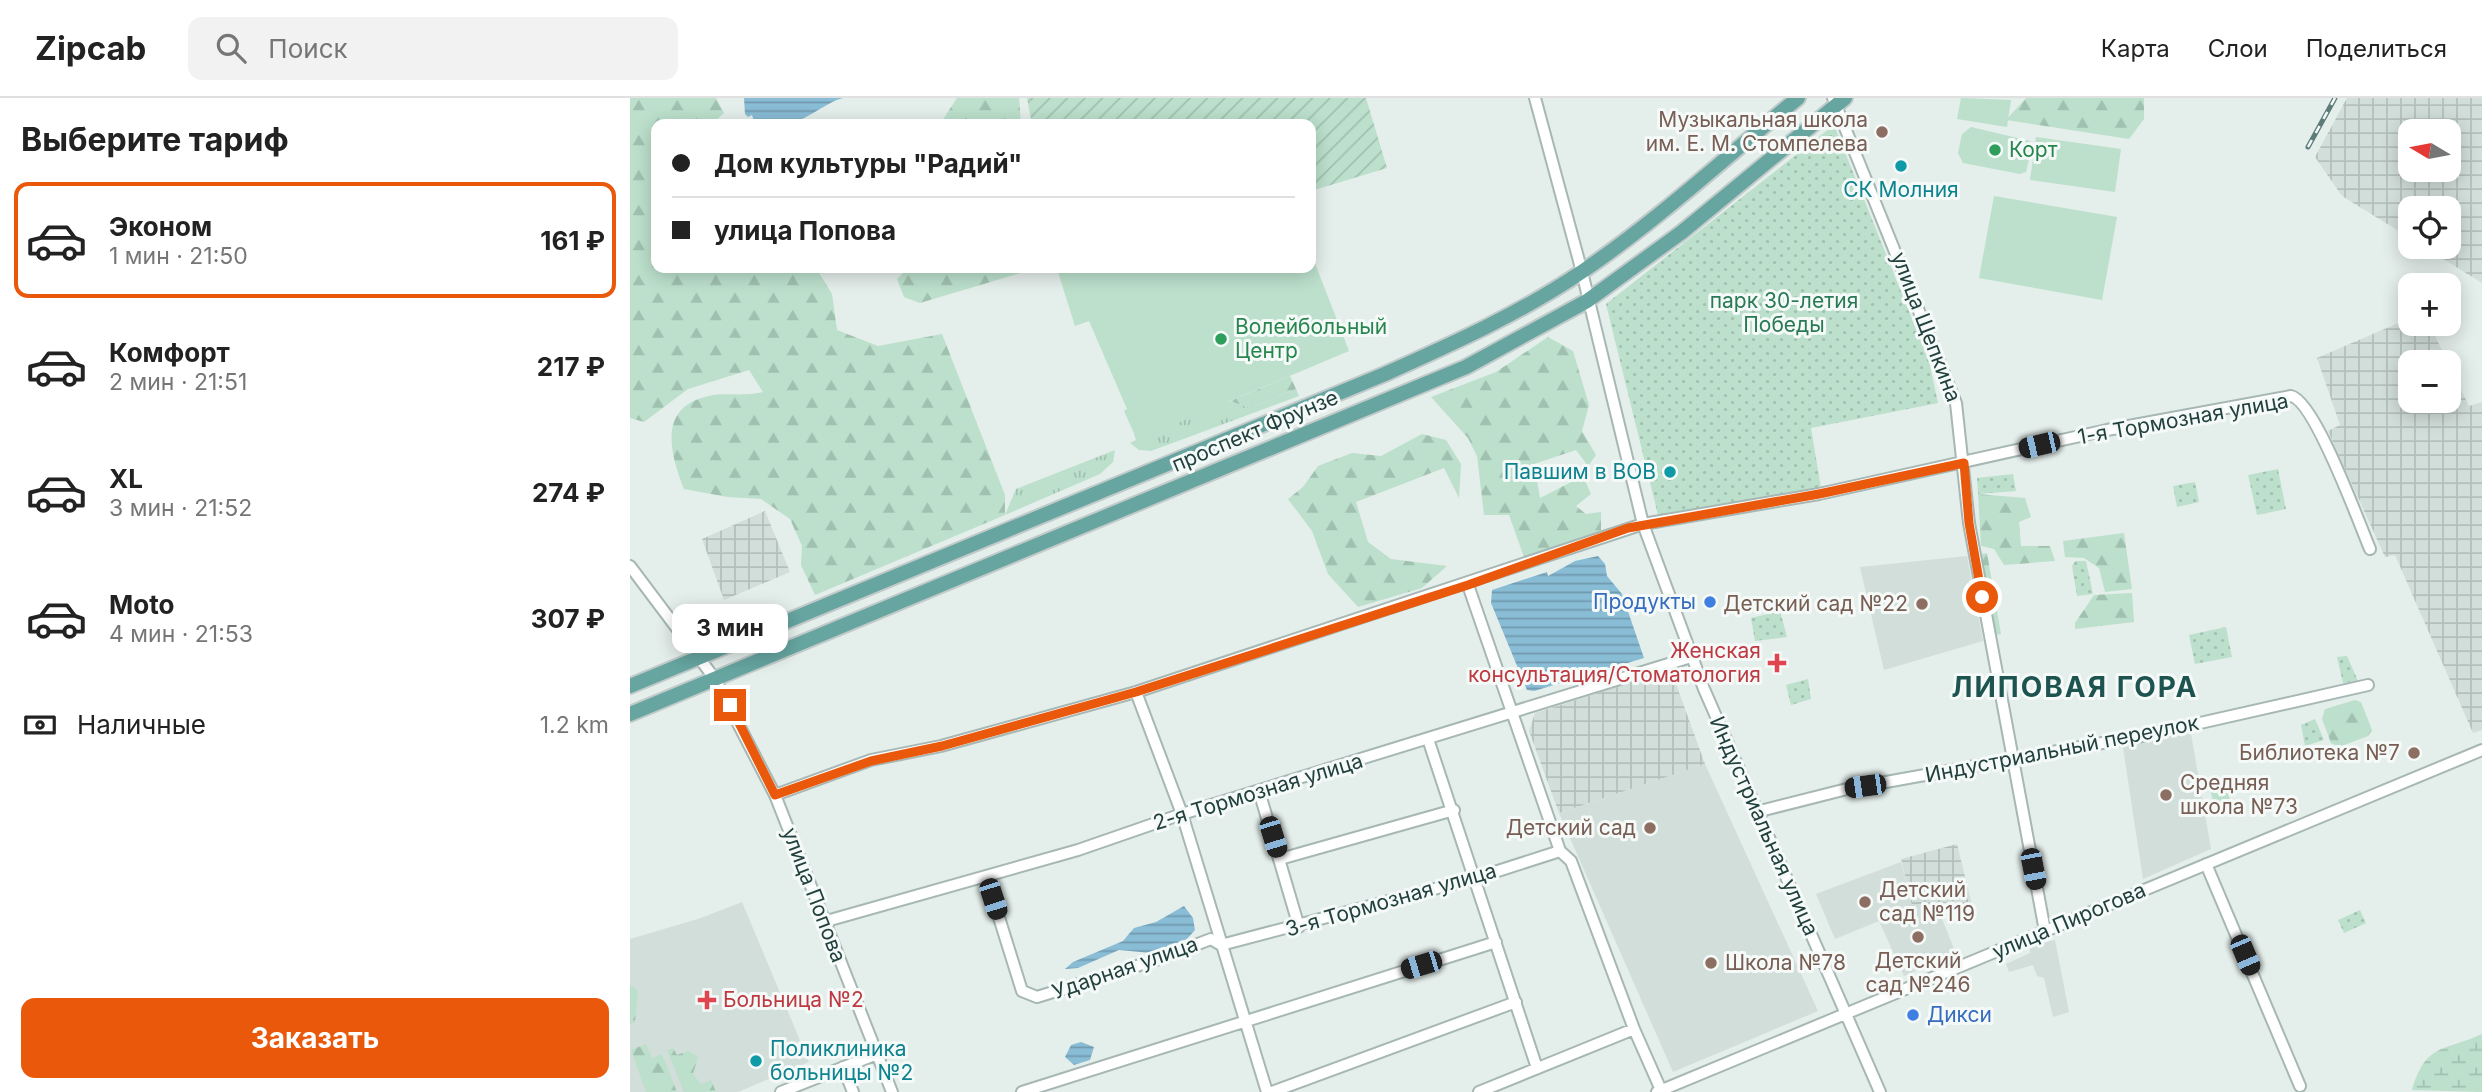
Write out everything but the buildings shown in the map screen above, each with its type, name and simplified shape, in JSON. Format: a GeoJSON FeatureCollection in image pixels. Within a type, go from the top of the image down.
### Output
{"type":"FeatureCollection","features":[{"type":"Feature","properties":{"kind":"main road","name":"проспект Фрунзе"},"geometry":{"type":"LineString","coordinates":[[630,686],[1385,374],[1469,336],[1582,272],[1798,98]]}},
{"type":"Feature","properties":{"kind":"main road","name":"проспект Фрунзе"},"geometry":{"type":"LineString","coordinates":[[630,714],[1466,367],[1587,301],[1682,232],[1838,100]]}},
{"type":"Feature","properties":{"kind":"street","name":"Индустриальная улица"},"geometry":{"type":"LineString","coordinates":[[1535,98],[1582,272],[1643,524],[1691,657],[1756,812],[1880,1092]]}},
{"type":"Feature","properties":{"kind":"street","name":"улица Щепкина"},"geometry":{"type":"LineString","coordinates":[[1838,100],[1956,403],[1969,523],[2045,930]]}},
{"type":"Feature","properties":{"kind":"street","name":"1-я Тормозная улица"},"geometry":{"type":"LineString","coordinates":[[775,795],[871,761],[942,746],[1136,692],[1468,585],[1643,524],[1819,494],[2107,430],[2296,397],[2328,446],[2370,549]]}},
{"type":"Feature","properties":{"kind":"street","name":"улица Попова"},"geometry":{"type":"LineString","coordinates":[[630,566],[715,679],[775,795],[892,1092]]}},
{"type":"Feature","properties":{"kind":"street"},"geometry":{"type":"LineString","coordinates":[[1468,585],[1560,851],[1572,860],[1659,1091]]}},
{"type":"Feature","properties":{"kind":"street","name":"2-я Тормозная улица"},"geometry":{"type":"LineString","coordinates":[[823,922],[1078,850],[1182,814],[1691,657]]}},
{"type":"Feature","properties":{"kind":"street","name":"Индустриальный переулок"},"geometry":{"type":"LineString","coordinates":[[1756,812],[1847,789],[2206,723],[2368,685]]}},
{"type":"Feature","properties":{"kind":"street"},"geometry":{"type":"LineString","coordinates":[[1136,692],[1182,814],[1267,1092]]}},
{"type":"Feature","properties":{"kind":"street"},"geometry":{"type":"LineString","coordinates":[[1428,739],[1454,810],[1537,1068]]}},
{"type":"Feature","properties":{"kind":"street","name":"улица Пирогова"},"geometry":{"type":"LineString","coordinates":[[1659,1091],[2482,750]]}},
{"type":"Feature","properties":{"kind":"street"},"geometry":{"type":"LineString","coordinates":[[1259,791],[1299,927]]}},
{"type":"Feature","properties":{"kind":"street"},"geometry":{"type":"LineString","coordinates":[[1280,859],[1454,810]]}},
{"type":"Feature","properties":{"kind":"street","name":"3-я Тормозная улица"},"geometry":{"type":"LineString","coordinates":[[1221,945],[1299,927],[1476,878],[1560,851]]}},
{"type":"Feature","properties":{"kind":"street"},"geometry":{"type":"LineString","coordinates":[[2206,864],[2300,1086]]}},
{"type":"Feature","properties":{"kind":"street","name":"Ударная улица"},"geometry":{"type":"LineString","coordinates":[[986,876],[1022,991],[1037,998],[1156,960],[1199,942],[1211,939],[1221,945]]}},
{"type":"Feature","properties":{"kind":"street"},"geometry":{"type":"LineString","coordinates":[[1021,1092],[1496,942]]}},
{"type":"Feature","properties":{"kind":"street"},"geometry":{"type":"LineString","coordinates":[[1272,1092],[1516,1002]]}},
{"type":"Feature","properties":{"kind":"street"},"geometry":{"type":"LineString","coordinates":[[1479,1092],[1634,1029]]}},
{"type":"Feature","properties":{"kind":"street"},"geometry":{"type":"LineString","coordinates":[[781,1092],[877,1054]]}},
{"type":"Feature","properties":{"kind":"street"},"geometry":{"type":"LineString","coordinates":[[843,1067],[853,1092]]}},
{"type":"Feature","properties":{"kind":"shaded area"},"geometry":{"type":"Polygon","coordinates":[[[2347,98],[2482,98],[2482,283],[2443,259],[2461,259],[2461,196],[2398,196],[2398,231],[2342,196],[2315,157],[2347,98]]]}},
{"type":"Feature","properties":{"kind":"shaded area"},"geometry":{"type":"Polygon","coordinates":[[[2398,323],[2398,336],[2435,336],[2442,350],[2398,350],[2398,413],[2461,413],[2461,390],[2469,406],[2482,402],[2482,730],[2473,733],[2395,555],[2385,557],[2328,431],[2340,425],[2317,358],[2398,323]]]}},
{"type":"Feature","properties":{"kind":"shaded area"},"geometry":{"type":"Polygon","coordinates":[[[765,511],[790,572],[724,600],[702,539],[765,511]]]}},
{"type":"Feature","properties":{"kind":"shaded area","name":"Детский сад №22"},"geometry":{"type":"Polygon","coordinates":[[[1967,556],[1983,641],[1884,670],[1860,567],[1967,556]]]}},
{"type":"Feature","properties":{"kind":"shaded area"},"geometry":{"type":"Polygon","coordinates":[[[1671,670],[1705,764],[1559,813],[1529,731],[1535,713],[1671,670]]]}},
{"type":"Feature","properties":{"kind":"shaded area","name":"Средняя школа №73"},"geometry":{"type":"Polygon","coordinates":[[[2190,728],[2211,849],[2143,879],[2122,741],[2190,728]]]}},
{"type":"Feature","properties":{"kind":"shaded area","name":"Школа №78"},"geometry":{"type":"Polygon","coordinates":[[[1705,764],[1818,1011],[1673,1072],[1559,813],[1705,764]]]}},
{"type":"Feature","properties":{"kind":"shaded area"},"geometry":{"type":"Polygon","coordinates":[[[1957,844],[1972,905],[1957,909],[1955,901],[1913,910],[1901,859],[1957,844]]]}},
{"type":"Feature","properties":{"kind":"shaded area"},"geometry":{"type":"Polygon","coordinates":[[[1901,862],[1913,909],[1937,906],[1956,954],[1904,976],[1879,921],[1835,939],[1816,894],[1901,862]]]}},
{"type":"Feature","properties":{"kind":"shaded area","name":"Больница №2"},"geometry":{"type":"Polygon","coordinates":[[[742,902],[809,1062],[738,1092],[630,1092],[630,939],[701,918],[742,902]]]}},
{"type":"Feature","properties":{"kind":"shaded area"},"geometry":{"type":"Polygon","coordinates":[[[2055,940],[2069,1012],[2053,1017],[2044,978],[2037,976],[2033,965],[2009,972],[2006,964],[2030,953],[2030,946],[2055,940]]]}},
{"type":"Feature","properties":{"kind":"green space"},"geometry":{"type":"Polygon","coordinates":[[[630,98],[716,98],[724,113],[717,119],[651,119],[651,273],[819,273],[832,294],[837,330],[878,346],[942,334],[1005,495],[1005,515],[815,595],[801,565],[802,546],[790,519],[761,499],[728,497],[684,489],[675,461],[672,433],[681,410],[692,402],[709,396],[763,392],[749,370],[688,389],[644,422],[630,418],[630,98]]]}},
{"type":"Feature","properties":{"kind":"green space"},"geometry":{"type":"Polygon","coordinates":[[[957,98],[1019,98],[1021,119],[943,119],[957,98]]]}},
{"type":"Feature","properties":{"kind":"green space"},"geometry":{"type":"Polygon","coordinates":[[[1027,98],[1366,98],[1387,168],[1316,189],[1316,119],[1031,119],[1027,98]]]}},
{"type":"Feature","properties":{"kind":"green space"},"geometry":{"type":"Polygon","coordinates":[[[1961,98],[2011,100],[2007,127],[1957,119],[1961,98]]]}},
{"type":"Feature","properties":{"kind":"green space"},"geometry":{"type":"Polygon","coordinates":[[[2026,98],[2144,98],[2144,119],[2129,139],[2006,120],[2026,98]]]}},
{"type":"Feature","properties":{"kind":"green space","name":"парк 30-летия Победы"},"geometry":{"type":"Polygon","coordinates":[[[1834,125],[1929,361],[1938,403],[1811,428],[1821,488],[1658,515],[1606,304],[1834,125]]]}},
{"type":"Feature","properties":{"kind":"green space","name":"Корт"},"geometry":{"type":"Polygon","coordinates":[[[1971,127],[2030,141],[2032,147],[2026,172],[2020,174],[1963,163],[1958,153],[1962,134],[1971,127]]]}},
{"type":"Feature","properties":{"kind":"green space"},"geometry":{"type":"Polygon","coordinates":[[[2036,137],[2121,149],[2115,192],[2030,180],[2036,137]]]}},
{"type":"Feature","properties":{"kind":"green space"},"geometry":{"type":"Polygon","coordinates":[[[1994,196],[2117,217],[2102,300],[1979,278],[1994,196]]]}},
{"type":"Feature","properties":{"kind":"green space","name":"Волейбольный Центр"},"geometry":{"type":"Polygon","coordinates":[[[1316,266],[1349,351],[1137,440],[1124,411],[1127,409],[1089,321],[1075,326],[1058,273],[1316,273],[1316,266]]]}},
{"type":"Feature","properties":{"kind":"green space"},"geometry":{"type":"Polygon","coordinates":[[[903,273],[1020,273],[920,303],[904,297],[897,279],[903,273]]]}},
{"type":"Feature","properties":{"kind":"green space"},"geometry":{"type":"Polygon","coordinates":[[[1548,337],[1573,351],[1589,405],[1582,431],[1596,455],[1588,466],[1576,450],[1534,464],[1540,498],[1583,476],[1591,494],[1576,506],[1586,514],[1601,512],[1601,531],[1524,557],[1509,515],[1484,515],[1477,456],[1468,438],[1431,397],[1496,372],[1548,337]]]}},
{"type":"Feature","properties":{"kind":"green space"},"geometry":{"type":"Polygon","coordinates":[[[1290,376],[1296,389],[1250,408],[1230,401],[1290,376]]]}},
{"type":"Feature","properties":{"kind":"green space"},"geometry":{"type":"Polygon","coordinates":[[[1296,389],[1299,396],[1151,451],[1139,450],[1130,443],[1136,440],[1134,434],[1230,401],[1250,408],[1296,389]]]}},
{"type":"Feature","properties":{"kind":"green space"},"geometry":{"type":"Polygon","coordinates":[[[1422,434],[1446,440],[1461,464],[1459,498],[1444,468],[1356,502],[1368,542],[1391,559],[1447,566],[1422,588],[1358,607],[1328,574],[1312,531],[1288,499],[1303,487],[1318,466],[1352,453],[1381,456],[1422,434]]]}},
{"type":"Feature","properties":{"kind":"green space"},"geometry":{"type":"Polygon","coordinates":[[[1115,450],[1113,462],[1100,474],[1005,515],[1016,489],[1115,450]]]}},
{"type":"Feature","properties":{"kind":"green space"},"geometry":{"type":"Polygon","coordinates":[[[2278,469],[2286,509],[2257,515],[2248,475],[2278,469]]]}},
{"type":"Feature","properties":{"kind":"green space"},"geometry":{"type":"Polygon","coordinates":[[[2013,474],[2016,491],[1978,494],[1977,478],[2013,474]]]}},
{"type":"Feature","properties":{"kind":"green space"},"geometry":{"type":"Polygon","coordinates":[[[2195,482],[2199,502],[2177,507],[2173,486],[2195,482]]]}},
{"type":"Feature","properties":{"kind":"green space"},"geometry":{"type":"Polygon","coordinates":[[[1978,494],[2025,498],[2031,517],[2019,522],[2021,546],[2050,546],[2055,561],[2004,565],[1994,549],[1981,546],[1978,494]]]}},
{"type":"Feature","properties":{"kind":"green space"},"geometry":{"type":"Polygon","coordinates":[[[2124,533],[2132,589],[2105,592],[2099,568],[2084,558],[2065,557],[2063,541],[2124,533]]]}},
{"type":"Feature","properties":{"kind":"green space"},"geometry":{"type":"Polygon","coordinates":[[[1987,553],[2001,634],[1995,635],[1981,554],[1987,553]]]}},
{"type":"Feature","properties":{"kind":"green space"},"geometry":{"type":"Polygon","coordinates":[[[2075,561],[2086,561],[2093,594],[2077,596],[2072,566],[2075,561]]]}},
{"type":"Feature","properties":{"kind":"green space"},"geometry":{"type":"Polygon","coordinates":[[[2132,593],[2134,622],[2075,629],[2075,623],[2094,595],[2132,593]]]}},
{"type":"Feature","properties":{"kind":"green space"},"geometry":{"type":"Polygon","coordinates":[[[1780,611],[1787,637],[1755,641],[1751,618],[1780,611]]]}},
{"type":"Feature","properties":{"kind":"green space"},"geometry":{"type":"Polygon","coordinates":[[[2226,627],[2232,657],[2195,664],[2189,635],[2226,627]]]}},
{"type":"Feature","properties":{"kind":"green space"},"geometry":{"type":"Polygon","coordinates":[[[2347,656],[2358,681],[2343,683],[2337,657],[2347,656]]]}},
{"type":"Feature","properties":{"kind":"green space"},"geometry":{"type":"Polygon","coordinates":[[[1808,679],[1811,699],[1791,705],[1786,685],[1808,679]]]}},
{"type":"Feature","properties":{"kind":"green space"},"geometry":{"type":"Polygon","coordinates":[[[2355,700],[2361,702],[2372,730],[2368,736],[2339,747],[2331,743],[2322,719],[2325,709],[2355,700]]]}},
{"type":"Feature","properties":{"kind":"green space"},"geometry":{"type":"Polygon","coordinates":[[[2315,719],[2324,740],[2305,746],[2301,725],[2315,719]]]}},
{"type":"Feature","properties":{"kind":"green space"},"geometry":{"type":"Polygon","coordinates":[[[2225,780],[2230,800],[2214,805],[2209,785],[2225,780]]]}},
{"type":"Feature","properties":{"kind":"green space"},"geometry":{"type":"Polygon","coordinates":[[[2360,910],[2366,923],[2344,933],[2338,920],[2360,910]]]}},
{"type":"Feature","properties":{"kind":"green space"},"geometry":{"type":"Polygon","coordinates":[[[630,985],[638,990],[635,1022],[630,1024],[630,985]]]}},
{"type":"Feature","properties":{"kind":"green space"},"geometry":{"type":"Polygon","coordinates":[[[2482,1034],[2482,1092],[2412,1090],[2417,1075],[2430,1056],[2482,1034]]]}},
{"type":"Feature","properties":{"kind":"green space"},"geometry":{"type":"Polygon","coordinates":[[[646,1044],[652,1058],[662,1054],[677,1092],[646,1092],[631,1050],[646,1044]]]}},
{"type":"Feature","properties":{"kind":"green space"},"geometry":{"type":"Polygon","coordinates":[[[673,1048],[677,1055],[688,1051],[698,1057],[693,1074],[701,1084],[711,1080],[716,1092],[684,1092],[667,1050],[673,1048]]]}},
{"type":"Feature","properties":{"kind":"water"},"geometry":{"type":"Polygon","coordinates":[[[744,98],[843,98],[801,119],[753,119],[752,115],[748,117],[745,114],[744,98]]]}},
{"type":"Feature","properties":{"kind":"water"},"geometry":{"type":"Polygon","coordinates":[[[1598,556],[1605,564],[1607,576],[1622,594],[1644,658],[1534,691],[1527,690],[1491,603],[1492,590],[1547,572],[1548,576],[1575,561],[1598,556]]]}},
{"type":"Feature","properties":{"kind":"water"},"geometry":{"type":"Polygon","coordinates":[[[1184,906],[1193,918],[1195,930],[1187,939],[1151,953],[1119,950],[1078,968],[1065,969],[1073,962],[1123,941],[1134,928],[1156,922],[1184,906]]]}},
{"type":"Feature","properties":{"kind":"water"},"geometry":{"type":"Polygon","coordinates":[[[1081,1042],[1094,1047],[1090,1060],[1074,1065],[1065,1057],[1071,1045],[1081,1042]]]}},
{"type":"Feature","properties":{"kind":"railway"},"geometry":{"type":"LineString","coordinates":[[2308,147],[2335,98]]}},
{"type":"Feature","properties":{"kind":"place","name":"Музыкальная школа им. Е. М. Стомпелева"},"geometry":{"type":"Point","coordinates":[1882,132]}},
{"type":"Feature","properties":{"kind":"place","name":"Корт"},"geometry":{"type":"Point","coordinates":[1995,150]}},
{"type":"Feature","properties":{"kind":"place","name":"СК Молния"},"geometry":{"type":"Point","coordinates":[1901,166]}},
{"type":"Feature","properties":{"kind":"place","name":"Волейбольный Центр"},"geometry":{"type":"Point","coordinates":[1221,339]}},
{"type":"Feature","properties":{"kind":"place","name":"Павшим в ВОВ"},"geometry":{"type":"Point","coordinates":[1670,472]}},
{"type":"Feature","properties":{"kind":"place","name":"Продукты"},"geometry":{"type":"Point","coordinates":[1710,602]}},
{"type":"Feature","properties":{"kind":"place","name":"Детский сад №22"},"geometry":{"type":"Point","coordinates":[1922,604]}},
{"type":"Feature","properties":{"kind":"place","name":"Женская консультация/Стоматология"},"geometry":{"type":"Point","coordinates":[1777,663]}},
{"type":"Feature","properties":{"kind":"place","name":"Библиотека №7"},"geometry":{"type":"Point","coordinates":[2414,753]}},
{"type":"Feature","properties":{"kind":"place","name":"Средняя школа №73"},"geometry":{"type":"Point","coordinates":[2166,795]}},
{"type":"Feature","properties":{"kind":"place","name":"Детский сад"},"geometry":{"type":"Point","coordinates":[1650,828]}},
{"type":"Feature","properties":{"kind":"place","name":"Детский сад №119"},"geometry":{"type":"Point","coordinates":[1865,902]}},
{"type":"Feature","properties":{"kind":"place","name":"Детский сад №246"},"geometry":{"type":"Point","coordinates":[1918,937]}},
{"type":"Feature","properties":{"kind":"place","name":"Школа №78"},"geometry":{"type":"Point","coordinates":[1711,963]}},
{"type":"Feature","properties":{"kind":"place","name":"Больница №2"},"geometry":{"type":"Point","coordinates":[707,1000]}},
{"type":"Feature","properties":{"kind":"place","name":"Дикси"},"geometry":{"type":"Point","coordinates":[1913,1015]}},
{"type":"Feature","properties":{"kind":"place","name":"Поликлиника больницы №2"},"geometry":{"type":"Point","coordinates":[756,1061]}},
{"type":"Feature","properties":{"kind":"district","name":"ЛИПОВАЯ ГОРА"},"geometry":{"type":"Point","coordinates":[2075,687]}},
{"type":"Feature","properties":{"kind":"route"},"geometry":{"type":"LineString","coordinates":[[730,705],[775,795],[810,780],[871,761],[942,746],[1136,692],[1468,585],[1628,528],[1819,494],[1964,463],[1969,523],[1982,597]]}}]}
